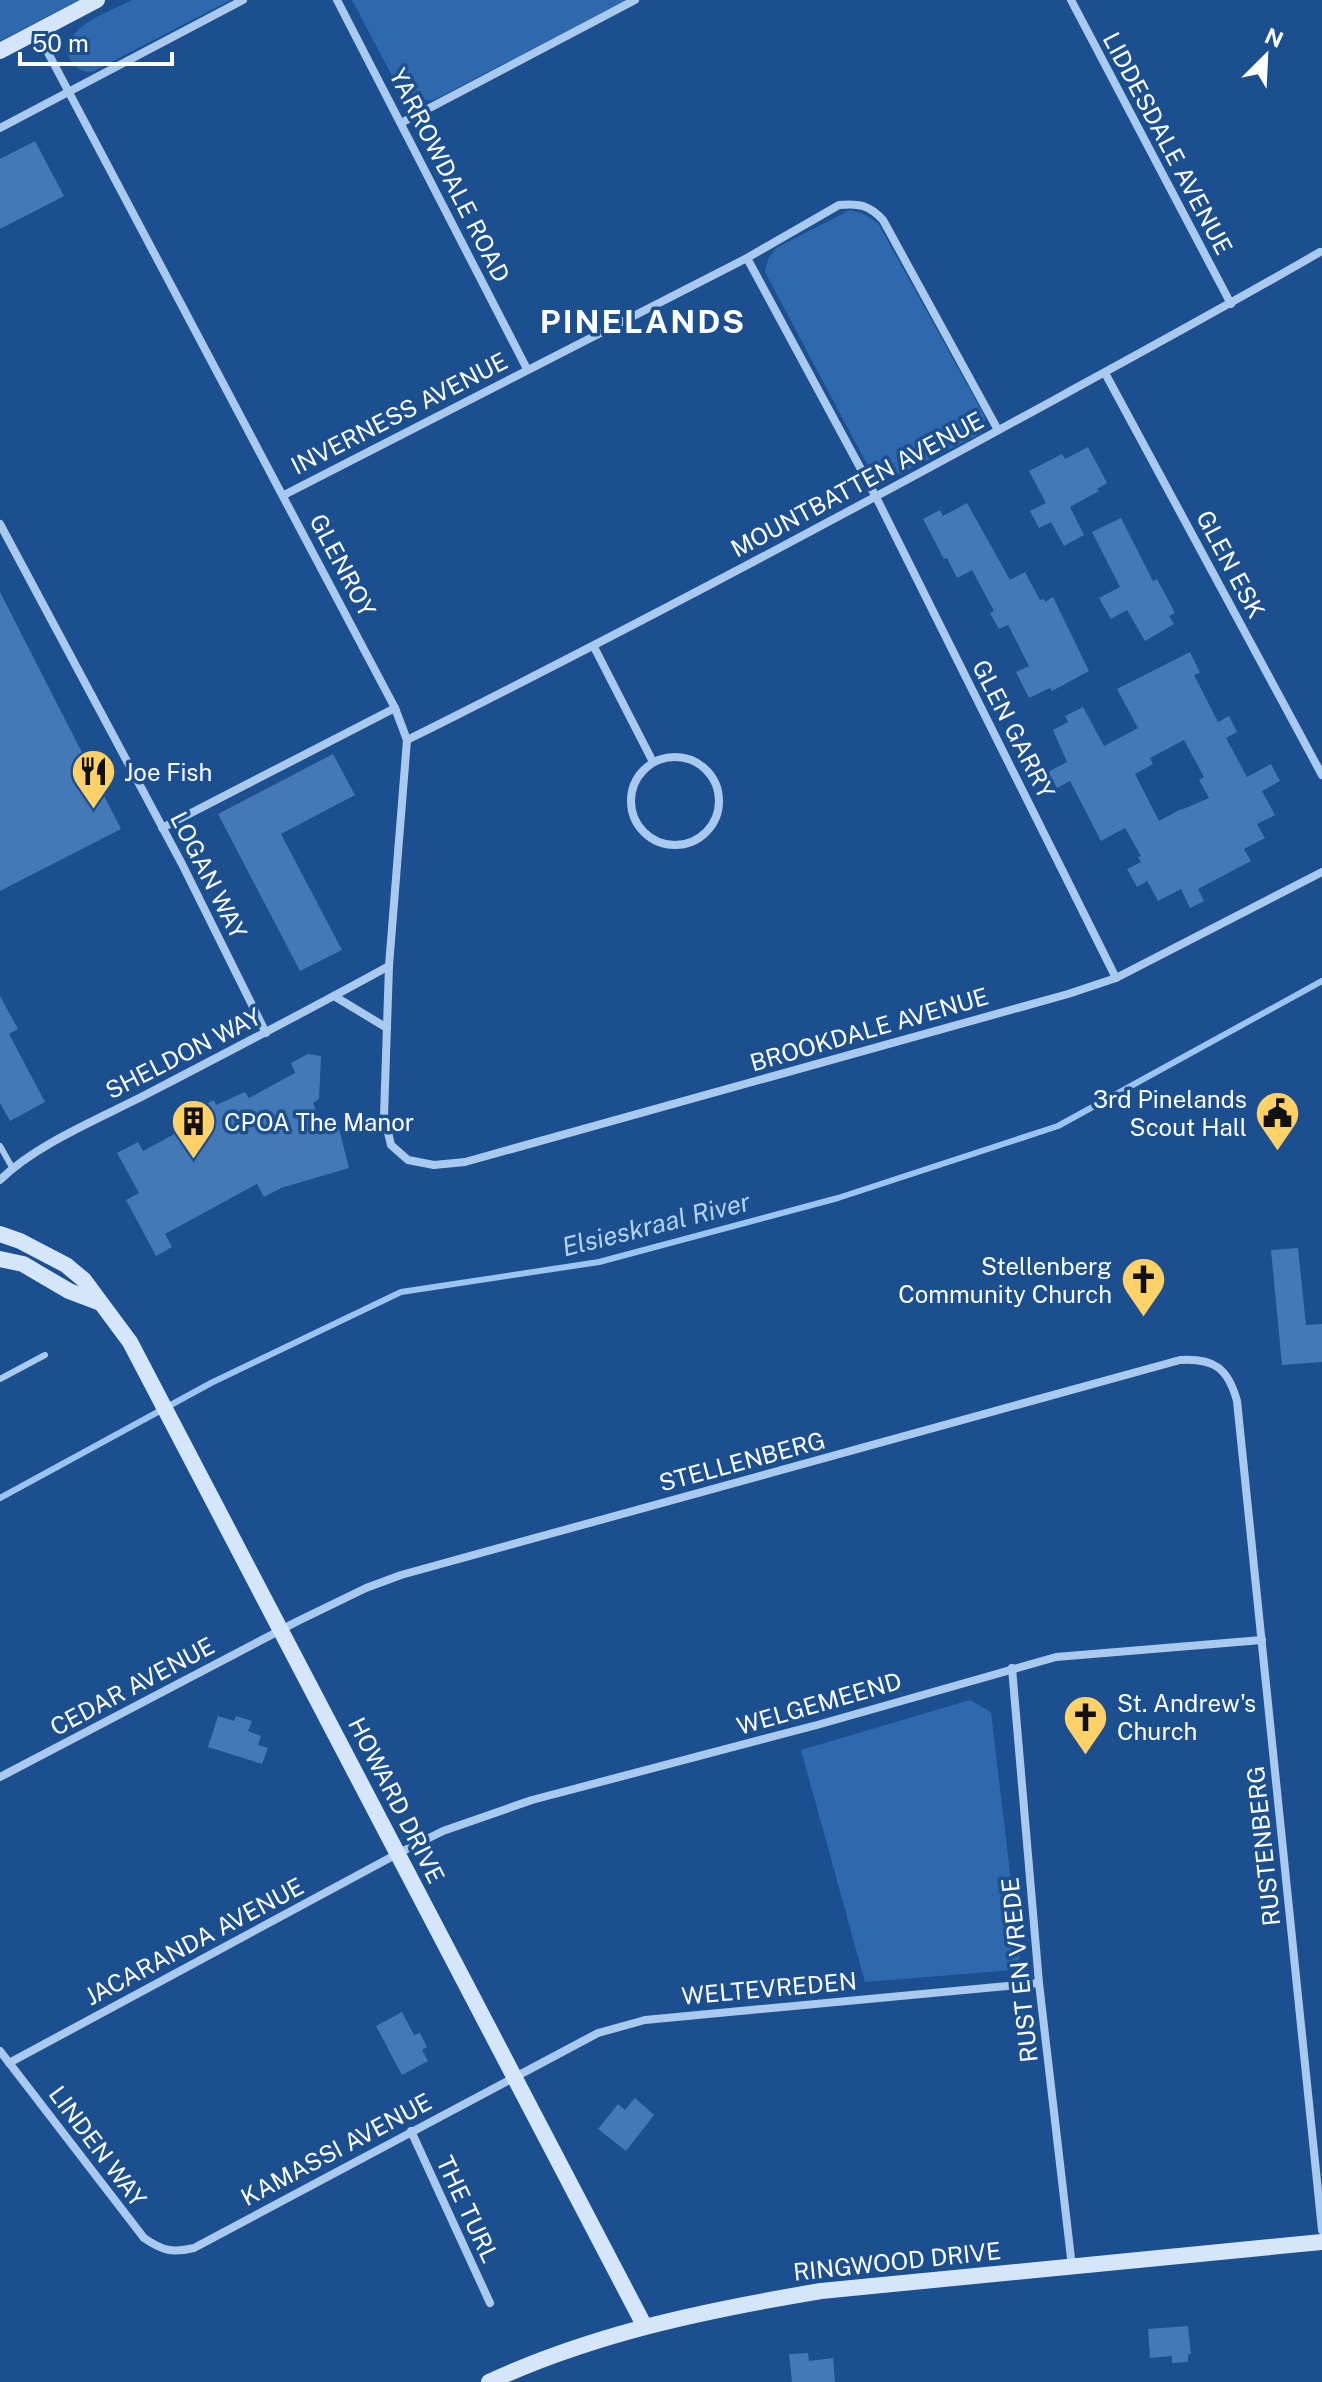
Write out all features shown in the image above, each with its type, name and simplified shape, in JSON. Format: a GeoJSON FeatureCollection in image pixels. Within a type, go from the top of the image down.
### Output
{"type":"FeatureCollection","features":[{"type":"Feature","properties":{"kind":"street"},"geometry":{"type":"LineString","coordinates":[[0,51],[97,0]]}},
{"type":"Feature","properties":{"kind":"street"},"geometry":{"type":"LineString","coordinates":[[0,128],[243,0]]}},
{"type":"Feature","properties":{"kind":"street","name":"YARROWDALE ROAD"},"geometry":{"type":"LineString","coordinates":[[337,0],[527,369]]}},
{"type":"Feature","properties":{"kind":"street"},"geometry":{"type":"LineString","coordinates":[[401,123],[635,0]]}},
{"type":"Feature","properties":{"kind":"street","name":"LIDDESDALE AVENUE"},"geometry":{"type":"LineString","coordinates":[[1071,0],[1231,304]]}},
{"type":"Feature","properties":{"kind":"street","name":"GLENROY"},"geometry":{"type":"LineString","coordinates":[[37,32],[284,495],[395,708],[407,740],[389,966],[384,1116],[391,1145],[408,1160]]}},
{"type":"Feature","properties":{"kind":"street","name":"INVERNESS AVENUE"},"geometry":{"type":"LineString","coordinates":[[284,495],[747,258],[839,205],[856,203],[871,208],[883,220],[998,430]]}},
{"type":"Feature","properties":{"kind":"street","name":"MOUNTBATTEN AVENUE"},"geometry":{"type":"LineString","coordinates":[[407,740],[594,647],[876,497],[1231,304],[1321,249]]}},
{"type":"Feature","properties":{"kind":"street"},"geometry":{"type":"LineString","coordinates":[[747,258],[876,497]]}},
{"type":"Feature","properties":{"kind":"street","name":"GLEN ESK"},"geometry":{"type":"LineString","coordinates":[[1105,373],[1322,775]]}},
{"type":"Feature","properties":{"kind":"street","name":"GLEN GARRY"},"geometry":{"type":"LineString","coordinates":[[876,497],[1116,978]]}},
{"type":"Feature","properties":{"kind":"street","name":"LOGAN WAY"},"geometry":{"type":"LineString","coordinates":[[0,524],[182,864],[266,1033]]}},
{"type":"Feature","properties":{"kind":"street"},"geometry":{"type":"LineString","coordinates":[[594,647],[653,762]]}},
{"type":"Feature","properties":{"kind":"street"},"geometry":{"type":"LineString","coordinates":[[162,828],[395,708]]}},
{"type":"Feature","properties":{"kind":"street"},"geometry":{"type":"LineString","coordinates":[[669,756],[686,757],[701,765],[713,778],[719,793],[718,810],[710,828],[696,840],[683,845],[669,845],[654,841],[639,828],[632,813],[631,792],[640,773],[653,762],[669,756]]}},
{"type":"Feature","properties":{"kind":"street","name":"BROOKDALE AVENUE"},"geometry":{"type":"LineString","coordinates":[[408,1160],[434,1165],[465,1162],[1068,994],[1116,978],[1322,872]]}},
{"type":"Feature","properties":{"kind":"street","name":"SHELDON WAY"},"geometry":{"type":"LineString","coordinates":[[0,1180],[70,1133],[389,966]]}},
{"type":"Feature","properties":{"kind":"street"},"geometry":{"type":"LineString","coordinates":[[334,996],[387,1028]]}},
{"type":"Feature","properties":{"kind":"street","name":"HOWARD DRIVE"},"geometry":{"type":"LineString","coordinates":[[0,1234],[66,1265],[84,1280],[130,1342],[644,2325]]}},
{"type":"Feature","properties":{"kind":"street","name":"HOWARD DRIVE"},"geometry":{"type":"LineString","coordinates":[[0,1259],[23,1264],[69,1291],[98,1302]]}},
{"type":"Feature","properties":{"kind":"street","name":"STELLENBERG"},"geometry":{"type":"LineString","coordinates":[[282,1630],[366,1588],[401,1575],[1180,1360],[1198,1359],[1220,1367]]}},
{"type":"Feature","properties":{"kind":"street","name":"RUSTENBERG"},"geometry":{"type":"LineString","coordinates":[[1220,1367],[1232,1383],[1237,1401],[1322,2230]]}},
{"type":"Feature","properties":{"kind":"street","name":"CEDAR AVENUE"},"geometry":{"type":"LineString","coordinates":[[0,1777],[282,1630]]}},
{"type":"Feature","properties":{"kind":"street","name":"WELGEMEEND"},"geometry":{"type":"LineString","coordinates":[[397,1854],[443,1831],[532,1800],[817,1725],[1056,1657],[1262,1640]]}},
{"type":"Feature","properties":{"kind":"street","name":"RUST EN VREDE"},"geometry":{"type":"LineString","coordinates":[[1012,1668],[1039,1983],[1072,2267]]}},
{"type":"Feature","properties":{"kind":"street","name":"JACARANDA AVENUE"},"geometry":{"type":"LineString","coordinates":[[9,2063],[397,1854]]}},
{"type":"Feature","properties":{"kind":"street","name":"WELTEVREDEN"},"geometry":{"type":"LineString","coordinates":[[515,2077],[598,2033],[645,2020],[1039,1983]]}},
{"type":"Feature","properties":{"kind":"street","name":"LINDEN WAY"},"geometry":{"type":"LineString","coordinates":[[0,2051],[144,2238],[158,2248],[175,2252]]}},
{"type":"Feature","properties":{"kind":"street","name":"KAMASSI AVENUE"},"geometry":{"type":"LineString","coordinates":[[175,2252],[194,2248],[515,2077]]}},
{"type":"Feature","properties":{"kind":"street","name":"THE TURL"},"geometry":{"type":"LineString","coordinates":[[411,2131],[490,2303]]}},
{"type":"Feature","properties":{"kind":"street","name":"RINGWOOD DRIVE"},"geometry":{"type":"LineString","coordinates":[[489,2382],[644,2325],[746,2303],[821,2291],[1322,2242]]}},
{"type":"Feature","properties":{"kind":"lane"},"geometry":{"type":"LineString","coordinates":[[0,1146],[13,1169]]}},
{"type":"Feature","properties":{"kind":"lane"},"geometry":{"type":"LineString","coordinates":[[0,1379],[45,1355]]}},
{"type":"Feature","properties":{"kind":"shaded area"},"geometry":{"type":"Polygon","coordinates":[[[0,0],[79,0],[0,41],[0,0]]]}},
{"type":"Feature","properties":{"kind":"shaded area"},"geometry":{"type":"Polygon","coordinates":[[[132,0],[231,0],[92,72],[75,66],[66,51],[76,33],[92,20],[132,0]]]}},
{"type":"Feature","properties":{"kind":"shaded area"},"geometry":{"type":"Polygon","coordinates":[[[352,0],[627,0],[429,100],[411,97],[398,87],[352,0]]]}},
{"type":"Feature","properties":{"kind":"shaded area"},"geometry":{"type":"Polygon","coordinates":[[[850,210],[878,223],[985,417],[980,434],[895,476],[869,468],[765,272],[768,259],[776,248],[850,210]]]}},
{"type":"Feature","properties":{"kind":"shaded area"},"geometry":{"type":"Polygon","coordinates":[[[970,1700],[991,1712],[1020,1957],[1013,1970],[865,1982],[801,1750],[970,1700]]]}},
{"type":"Feature","properties":{"kind":"building"},"geometry":{"type":"Polygon","coordinates":[[[35,141],[64,196],[0,229],[0,159],[35,141]]]}},
{"type":"Feature","properties":{"kind":"building"},"geometry":{"type":"Polygon","coordinates":[[[1088,447],[1107,483],[1070,507],[1084,535],[1064,546],[1051,522],[1039,528],[1030,511],[1046,503],[1029,471],[1062,454],[1065,459],[1088,447]]]}},
{"type":"Feature","properties":{"kind":"building"},"geometry":{"type":"Polygon","coordinates":[[[967,503],[1010,580],[1025,572],[1040,600],[1044,599],[1045,602],[1053,597],[1089,671],[1052,691],[1050,688],[1029,698],[1016,672],[1029,666],[1008,625],[999,629],[990,613],[994,611],[972,570],[957,578],[923,519],[940,510],[943,516],[967,503]]]}},
{"type":"Feature","properties":{"kind":"building"},"geometry":{"type":"Polygon","coordinates":[[[1121,518],[1153,581],[1157,579],[1175,613],[1169,616],[1174,624],[1145,641],[1127,610],[1111,619],[1099,598],[1120,587],[1092,532],[1121,518]]]}},
{"type":"Feature","properties":{"kind":"building"},"geometry":{"type":"Polygon","coordinates":[[[0,592],[121,829],[0,891],[0,592]]]}},
{"type":"Feature","properties":{"kind":"building"},"geometry":{"type":"Polygon","coordinates":[[[1190,652],[1200,673],[1194,675],[1218,722],[1229,716],[1237,732],[1226,738],[1247,777],[1271,764],[1280,781],[1262,791],[1275,815],[1257,824],[1265,838],[1244,849],[1251,861],[1198,889],[1204,901],[1190,908],[1181,889],[1158,901],[1147,881],[1137,887],[1127,869],[1141,862],[1138,857],[1141,856],[1125,828],[1101,841],[1070,781],[1057,788],[1048,772],[1067,762],[1053,730],[1068,722],[1065,716],[1083,707],[1104,746],[1138,728],[1117,689],[1190,652]],[[1184,740],[1150,758],[1153,764],[1135,774],[1159,821],[1209,798],[1199,780],[1204,777],[1184,740]]]}},
{"type":"Feature","properties":{"kind":"building"},"geometry":{"type":"Polygon","coordinates":[[[333,754],[355,795],[281,834],[342,950],[300,971],[218,814],[333,754]]]}},
{"type":"Feature","properties":{"kind":"building"},"geometry":{"type":"Polygon","coordinates":[[[0,996],[18,1029],[9,1034],[45,1102],[10,1121],[0,1103],[0,996]]]}},
{"type":"Feature","properties":{"kind":"building","name":"CPOA The Manor"},"geometry":{"type":"Polygon","coordinates":[[[308,1054],[321,1056],[319,1099],[313,1103],[323,1129],[338,1125],[349,1168],[281,1188],[264,1197],[257,1184],[165,1234],[172,1247],[156,1256],[126,1200],[139,1193],[117,1153],[138,1142],[143,1151],[195,1123],[190,1113],[214,1100],[216,1105],[245,1092],[249,1098],[295,1073],[291,1063],[308,1054]]]}},
{"type":"Feature","properties":{"kind":"building"},"geometry":{"type":"Polygon","coordinates":[[[1298,1248],[1306,1325],[1322,1324],[1322,1362],[1282,1365],[1271,1250],[1298,1248]]]}},
{"type":"Feature","properties":{"kind":"building"},"geometry":{"type":"Polygon","coordinates":[[[218,1716],[234,1721],[236,1716],[252,1721],[248,1731],[261,1736],[258,1745],[268,1748],[262,1764],[208,1747],[218,1716]]]}},
{"type":"Feature","properties":{"kind":"building"},"geometry":{"type":"Polygon","coordinates":[[[402,2012],[414,2035],[420,2033],[427,2047],[422,2050],[428,2061],[402,2075],[376,2026],[402,2012]]]}},
{"type":"Feature","properties":{"kind":"building"},"geometry":{"type":"Polygon","coordinates":[[[635,2098],[654,2115],[626,2151],[598,2129],[618,2104],[625,2110],[635,2098]]]}},
{"type":"Feature","properties":{"kind":"building"},"geometry":{"type":"Polygon","coordinates":[[[1188,2326],[1191,2354],[1188,2354],[1188,2362],[1172,2363],[1172,2356],[1150,2358],[1148,2329],[1188,2326]]]}},
{"type":"Feature","properties":{"kind":"building"},"geometry":{"type":"Polygon","coordinates":[[[808,2353],[809,2361],[833,2358],[835,2382],[792,2382],[789,2354],[808,2353]]]}},
{"type":"Feature","properties":{"kind":"waterway","name":"Elsieskraal River"},"geometry":{"type":"LineString","coordinates":[[0,1498],[211,1383],[401,1292],[599,1262],[838,1198],[1058,1126],[1322,981]]}},
{"type":"Feature","properties":{"kind":"place","name":"Joe Fish"},"geometry":{"type":"Point","coordinates":[93,811]}},
{"type":"Feature","properties":{"kind":"place","name":"3rd Pinelands Scout Hall"},"geometry":{"type":"Point","coordinates":[1278,1152]}},
{"type":"Feature","properties":{"kind":"place","name":"CPOA The Manor"},"geometry":{"type":"Point","coordinates":[193,1161]}},
{"type":"Feature","properties":{"kind":"place","name":"Stellenberg Community Church"},"geometry":{"type":"Point","coordinates":[1143,1319]}},
{"type":"Feature","properties":{"kind":"place","name":"St. Andrew's Church"},"geometry":{"type":"Point","coordinates":[1086,1756]}},
{"type":"Feature","properties":{"kind":"district","name":"PINELANDS"},"geometry":{"type":"Point","coordinates":[643,321]}}]}
